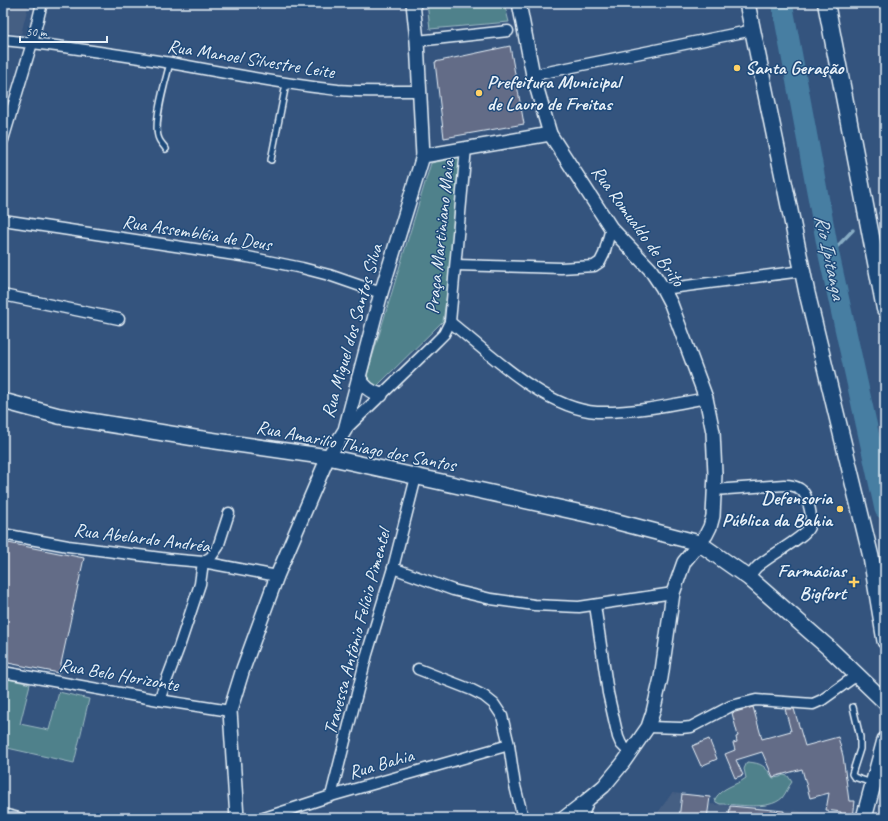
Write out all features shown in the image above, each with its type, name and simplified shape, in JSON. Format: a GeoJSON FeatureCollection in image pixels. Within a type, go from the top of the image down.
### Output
{"type":"FeatureCollection","features":[{"type":"Feature","properties":{"kind":"main road"},"geometry":{"type":"LineString","coordinates":[[747,3],[802,271],[871,557],[885,641]]}},
{"type":"Feature","properties":{"kind":"main road"},"geometry":{"type":"LineString","coordinates":[[826,3],[885,309]]}},
{"type":"Feature","properties":{"kind":"main road","name":"Rua Amarilio Thiago dos Santos"},"geometry":{"type":"LineString","coordinates":[[3,401],[59,416],[195,438],[328,457],[591,515],[699,543]]}},
{"type":"Feature","properties":{"kind":"main road"},"geometry":{"type":"LineString","coordinates":[[699,543],[749,578],[830,649],[885,702]]}},
{"type":"Feature","properties":{"kind":"main road"},"geometry":{"type":"LineString","coordinates":[[864,818],[885,740]]}},
{"type":"Feature","properties":{"kind":"street"},"geometry":{"type":"LineString","coordinates":[[3,140],[4,129],[32,43],[42,3]]}},
{"type":"Feature","properties":{"kind":"street","name":"Rua Miguel dos Santos Silva"},"geometry":{"type":"LineString","coordinates":[[237,818],[230,711],[243,669],[277,576],[328,457],[345,430],[382,293],[423,156],[417,41],[413,3]]}},
{"type":"Feature","properties":{"kind":"street","name":"Rua Romualdo de Brito"},"geometry":{"type":"LineString","coordinates":[[519,3],[533,75],[550,134],[611,228],[650,269],[663,289],[671,304],[706,398],[713,432],[714,506],[710,527],[706,535],[684,562],[672,593],[661,678],[648,727],[604,786],[564,818]]}},
{"type":"Feature","properties":{"kind":"street"},"geometry":{"type":"LineString","coordinates":[[533,75],[753,30]]}},
{"type":"Feature","properties":{"kind":"street"},"geometry":{"type":"LineString","coordinates":[[417,41],[508,31]]}},
{"type":"Feature","properties":{"kind":"street","name":"Rua Manoel Silvestre Leite"},"geometry":{"type":"LineString","coordinates":[[3,40],[170,63],[286,84],[340,90],[419,91]]}},
{"type":"Feature","properties":{"kind":"street"},"geometry":{"type":"LineString","coordinates":[[423,156],[550,134]]}},
{"type":"Feature","properties":{"kind":"street","name":"Praça Martiniano Maia"},"geometry":{"type":"LineString","coordinates":[[345,430],[444,334],[450,322],[466,148]]}},
{"type":"Feature","properties":{"kind":"street","name":"Rua Assembléia de Deus"},"geometry":{"type":"LineString","coordinates":[[3,220],[248,257],[329,275],[382,293]]}},
{"type":"Feature","properties":{"kind":"street"},"geometry":{"type":"LineString","coordinates":[[456,265],[561,268],[594,266],[600,262],[604,254],[611,228]]}},
{"type":"Feature","properties":{"kind":"street"},"geometry":{"type":"LineString","coordinates":[[663,289],[802,271]]}},
{"type":"Feature","properties":{"kind":"street"},"geometry":{"type":"LineString","coordinates":[[3,295],[119,319]]}},
{"type":"Feature","properties":{"kind":"street"},"geometry":{"type":"LineString","coordinates":[[450,322],[529,384],[553,399],[573,407],[596,412],[656,407],[706,398]]}},
{"type":"Feature","properties":{"kind":"street"},"geometry":{"type":"LineString","coordinates":[[359,377],[367,389],[381,395]]}},
{"type":"Feature","properties":{"kind":"street","name":"Travessa Antônio Felício Pimentel"},"geometry":{"type":"LineString","coordinates":[[332,796],[367,654],[393,568],[416,477]]}},
{"type":"Feature","properties":{"kind":"street"},"geometry":{"type":"LineString","coordinates":[[714,490],[794,485],[803,490],[807,498],[811,520],[809,528],[801,536],[757,567],[749,578]]}},
{"type":"Feature","properties":{"kind":"street"},"geometry":{"type":"LineString","coordinates":[[158,700],[178,650],[200,584],[203,562],[211,557],[218,547],[229,513]]}},
{"type":"Feature","properties":{"kind":"street","name":"Rua Abelardo Andréa"},"geometry":{"type":"LineString","coordinates":[[3,534],[84,548],[203,562],[277,576]]}},
{"type":"Feature","properties":{"kind":"street"},"geometry":{"type":"LineString","coordinates":[[393,568],[453,590],[491,599],[534,605],[579,607],[595,606],[672,593]]}},
{"type":"Feature","properties":{"kind":"street"},"geometry":{"type":"LineString","coordinates":[[595,606],[608,693],[618,737],[621,744],[630,753]]}},
{"type":"Feature","properties":{"kind":"street"},"geometry":{"type":"LineString","coordinates":[[418,669],[472,690],[484,696],[494,704],[502,716],[509,745],[515,786],[523,818]]}},
{"type":"Feature","properties":{"kind":"street","name":"Rua Belo Horizonte"},"geometry":{"type":"LineString","coordinates":[[3,672],[158,700],[230,711]]}},
{"type":"Feature","properties":{"kind":"street"},"geometry":{"type":"LineString","coordinates":[[648,727],[691,727],[731,706],[756,700],[813,704],[822,700],[857,675]]}},
{"type":"Feature","properties":{"kind":"street","name":"Rua Bahia"},"geometry":{"type":"LineString","coordinates":[[264,818],[332,796],[509,745]]}},
{"type":"Feature","properties":{"kind":"street"},"geometry":{"type":"LineString","coordinates":[[582,818],[589,799]]}},
{"type":"Feature","properties":{"kind":"street"},"geometry":{"type":"LineString","coordinates":[[3,814],[19,818]]}},
{"type":"Feature","properties":{"kind":"lane"},"geometry":{"type":"LineString","coordinates":[[166,149],[158,139],[157,129],[170,63]]}},
{"type":"Feature","properties":{"kind":"lane"},"geometry":{"type":"LineString","coordinates":[[271,160],[286,84]]}},
{"type":"Feature","properties":{"kind":"lane"},"geometry":{"type":"LineString","coordinates":[[853,708],[860,737],[860,749],[852,774],[854,777],[873,783]]}},
{"type":"Feature","properties":{"kind":"shaded area"},"geometry":{"type":"Polygon","coordinates":[[[3,3],[29,3],[21,34],[3,32],[3,3]]]}},
{"type":"Feature","properties":{"kind":"shaded area"},"geometry":{"type":"Polygon","coordinates":[[[672,793],[710,797],[709,804],[813,812],[833,816],[833,818],[654,818],[672,793]]]}},
{"type":"Feature","properties":{"kind":"green space"},"geometry":{"type":"Polygon","coordinates":[[[427,3],[504,3],[509,22],[430,29],[427,3]]]}},
{"type":"Feature","properties":{"kind":"green space"},"geometry":{"type":"Polygon","coordinates":[[[467,156],[443,321],[377,386],[365,381],[431,163],[467,156]]]}},
{"type":"Feature","properties":{"kind":"green space"},"geometry":{"type":"Polygon","coordinates":[[[3,678],[30,684],[20,724],[49,730],[59,692],[89,699],[74,763],[3,747],[3,678]]]}},
{"type":"Feature","properties":{"kind":"green space"},"geometry":{"type":"Polygon","coordinates":[[[747,762],[760,764],[773,778],[783,775],[788,776],[792,782],[782,798],[776,802],[761,806],[720,804],[716,802],[715,799],[721,792],[746,778],[744,769],[747,762]]]}},
{"type":"Feature","properties":{"kind":"building","name":"Prefeitura Municipal de Lauro de Freitas"},"geometry":{"type":"Polygon","coordinates":[[[510,46],[524,124],[444,138],[435,62],[510,46]]]}},
{"type":"Feature","properties":{"kind":"building"},"geometry":{"type":"Polygon","coordinates":[[[3,542],[84,558],[59,673],[3,662],[3,542]]]}},
{"type":"Feature","properties":{"kind":"building"},"geometry":{"type":"Polygon","coordinates":[[[753,707],[762,739],[791,731],[785,709],[794,709],[805,746],[838,737],[843,756],[849,801],[855,801],[853,818],[840,818],[841,812],[826,810],[829,793],[810,798],[802,769],[773,777],[762,752],[736,760],[743,775],[735,778],[725,754],[735,750],[733,743],[737,742],[736,737],[738,736],[732,713],[753,707]]]}},
{"type":"Feature","properties":{"kind":"building"},"geometry":{"type":"Polygon","coordinates":[[[709,739],[717,759],[701,766],[692,746],[709,739]]]}},
{"type":"Feature","properties":{"kind":"building"},"geometry":{"type":"Polygon","coordinates":[[[682,794],[710,797],[707,818],[679,818],[682,794]]]}},
{"type":"Feature","properties":{"kind":"building"},"geometry":{"type":"Polygon","coordinates":[[[730,806],[784,811],[784,818],[729,818],[730,806]]]}},
{"type":"Feature","properties":{"kind":"waterway","name":"Rio Ipitanga"},"geometry":{"type":"LineString","coordinates":[[782,3],[829,255],[885,509]]}},
{"type":"Feature","properties":{"kind":"waterway"},"geometry":{"type":"LineString","coordinates":[[880,213],[885,211]]}},
{"type":"Feature","properties":{"kind":"waterway"},"geometry":{"type":"LineString","coordinates":[[829,255],[853,230]]}},
{"type":"Feature","properties":{"kind":"place","name":"Santa Geração"},"geometry":{"type":"Point","coordinates":[737,68]}},
{"type":"Feature","properties":{"kind":"place","name":"Prefeitura Municipal de Lauro de Freitas"},"geometry":{"type":"Point","coordinates":[479,93]}},
{"type":"Feature","properties":{"kind":"place","name":"Defensoria Pública da Bahia"},"geometry":{"type":"Point","coordinates":[840,509]}},
{"type":"Feature","properties":{"kind":"place","name":"Farmácias Bigfort"},"geometry":{"type":"Point","coordinates":[854,582]}}]}
